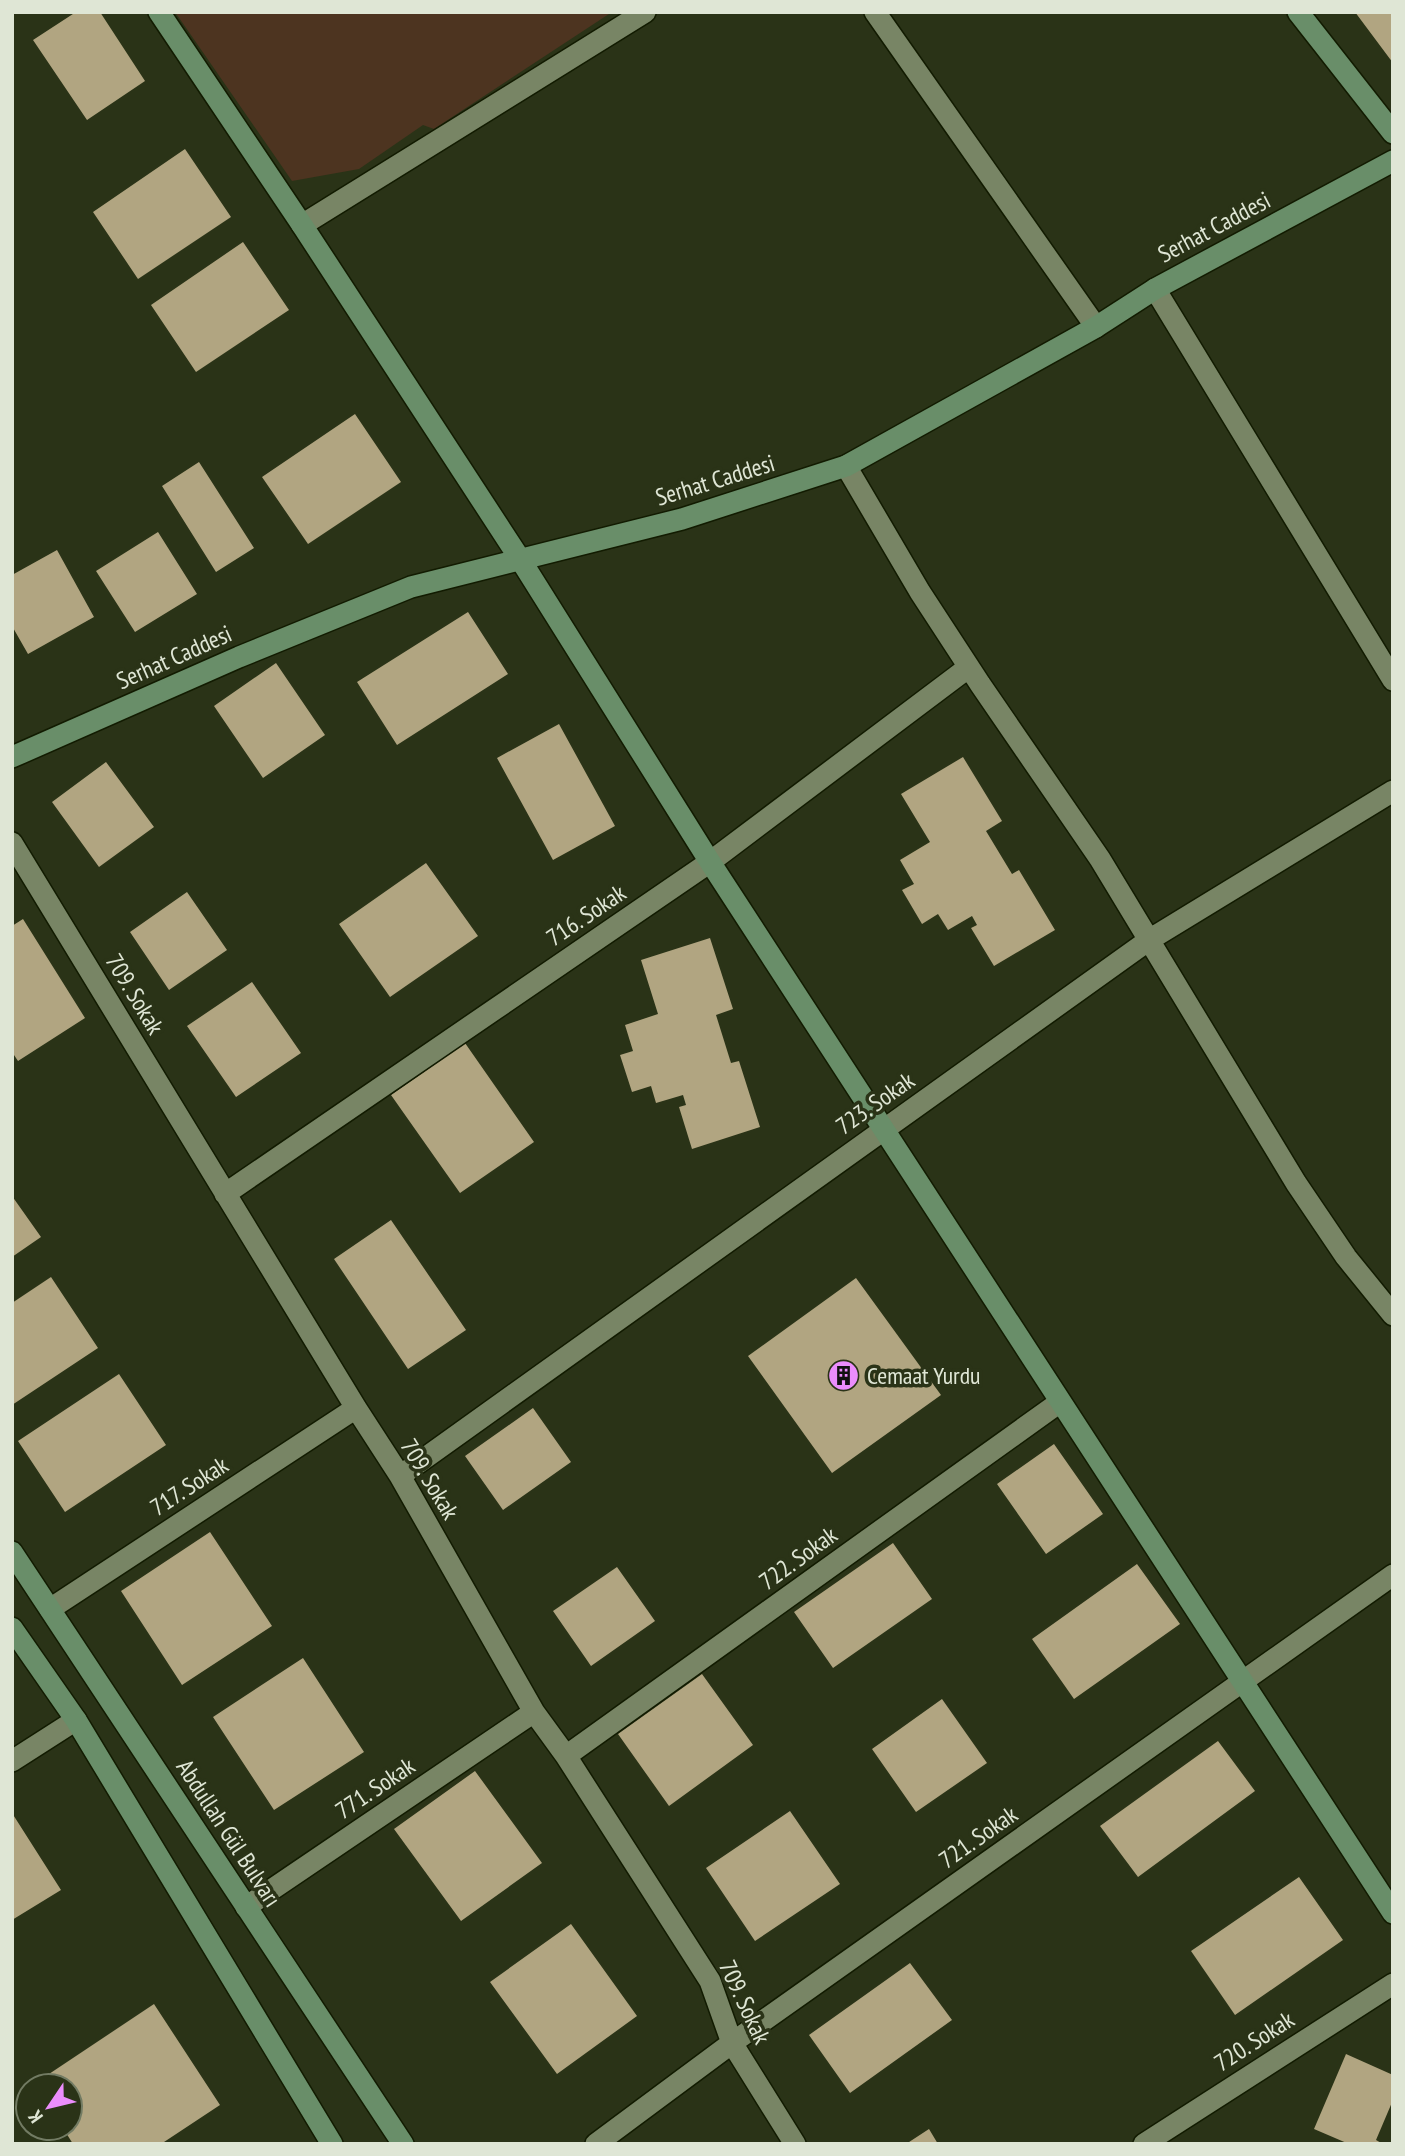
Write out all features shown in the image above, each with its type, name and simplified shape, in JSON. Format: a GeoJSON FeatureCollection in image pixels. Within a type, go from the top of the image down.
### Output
{"type":"FeatureCollection","features":[{"type":"Feature","properties":{"kind":"street"},"geometry":{"type":"LineString","coordinates":[[159,12],[520,559],[710,862],[1393,1913]]}},
{"type":"Feature","properties":{"kind":"street"},"geometry":{"type":"LineString","coordinates":[[302,225],[645,12]]}},
{"type":"Feature","properties":{"kind":"street"},"geometry":{"type":"LineString","coordinates":[[875,12],[1096,327]]}},
{"type":"Feature","properties":{"kind":"street"},"geometry":{"type":"LineString","coordinates":[[1297,12],[1393,133]]}},
{"type":"Feature","properties":{"kind":"street","name":"Serhat Caddesi"},"geometry":{"type":"LineString","coordinates":[[12,757],[239,657],[411,587],[682,519],[846,466],[1096,327],[1155,289],[1393,161]]}},
{"type":"Feature","properties":{"kind":"street"},"geometry":{"type":"LineString","coordinates":[[1155,289],[1393,680]]}},
{"type":"Feature","properties":{"kind":"street"},"geometry":{"type":"LineString","coordinates":[[846,466],[920,592],[1100,859],[1296,1183],[1346,1257],[1393,1315]]}},
{"type":"Feature","properties":{"kind":"street","name":"716. Sokak"},"geometry":{"type":"LineString","coordinates":[[225,1194],[710,862],[969,667]]}},
{"type":"Feature","properties":{"kind":"street","name":"723. Sokak"},"geometry":{"type":"LineString","coordinates":[[400,1476],[1149,940],[1393,791]]}},
{"type":"Feature","properties":{"kind":"street","name":"709. Sokak"},"geometry":{"type":"LineString","coordinates":[[12,843],[400,1476],[534,1712],[566,1756],[710,1981],[732,2043],[795,2144]]}},
{"type":"Feature","properties":{"kind":"street","name":"722. Sokak"},"geometry":{"type":"LineString","coordinates":[[566,1756],[1060,1402]]}},
{"type":"Feature","properties":{"kind":"street","name":"717. Sokak"},"geometry":{"type":"LineString","coordinates":[[50,1609],[356,1408]]}},
{"type":"Feature","properties":{"kind":"street","name":"Abdullah Gül Bulvarı"},"geometry":{"type":"LineString","coordinates":[[12,1552],[403,2144]]}},
{"type":"Feature","properties":{"kind":"street","name":"721. Sokak"},"geometry":{"type":"LineString","coordinates":[[596,2144],[732,2043],[1393,1575]]}},
{"type":"Feature","properties":{"kind":"street"},"geometry":{"type":"LineString","coordinates":[[12,1628],[76,1720],[332,2144]]}},
{"type":"Feature","properties":{"kind":"street","name":"771. Sokak"},"geometry":{"type":"LineString","coordinates":[[246,1907],[534,1712]]}},
{"type":"Feature","properties":{"kind":"street"},"geometry":{"type":"LineString","coordinates":[[12,1761],[76,1720]]}},
{"type":"Feature","properties":{"kind":"street","name":"720. Sokak"},"geometry":{"type":"LineString","coordinates":[[1155,2140],[1393,1984]]}},
{"type":"Feature","properties":{"kind":"shaded area"},"geometry":{"type":"Polygon","coordinates":[[[175,12],[612,12],[434,129],[423,125],[359,169],[292,181],[175,12]]]}},
{"type":"Feature","properties":{"kind":"building"},"geometry":{"type":"Polygon","coordinates":[[[76,12],[100,12],[145,81],[87,120],[33,40],[76,12]]]}},
{"type":"Feature","properties":{"kind":"building"},"geometry":{"type":"Polygon","coordinates":[[[1355,12],[1393,12],[1393,63],[1355,12]]]}},
{"type":"Feature","properties":{"kind":"building"},"geometry":{"type":"Polygon","coordinates":[[[185,149],[231,217],[138,279],[93,212],[185,149]]]}},
{"type":"Feature","properties":{"kind":"building"},"geometry":{"type":"Polygon","coordinates":[[[243,242],[289,310],[196,372],[151,305],[243,242]]]}},
{"type":"Feature","properties":{"kind":"building"},"geometry":{"type":"Polygon","coordinates":[[[355,414],[401,482],[308,544],[262,477],[355,414]]]}},
{"type":"Feature","properties":{"kind":"building"},"geometry":{"type":"Polygon","coordinates":[[[199,462],[254,548],[216,572],[162,486],[199,462]]]}},
{"type":"Feature","properties":{"kind":"building"},"geometry":{"type":"Polygon","coordinates":[[[158,532],[197,594],[135,632],[96,571],[158,532]]]}},
{"type":"Feature","properties":{"kind":"building"},"geometry":{"type":"Polygon","coordinates":[[[57,550],[94,617],[28,654],[12,626],[12,575],[57,550]]]}},
{"type":"Feature","properties":{"kind":"building"},"geometry":{"type":"Polygon","coordinates":[[[468,612],[508,674],[397,745],[357,682],[468,612]]]}},
{"type":"Feature","properties":{"kind":"building"},"geometry":{"type":"Polygon","coordinates":[[[276,663],[325,735],[263,778],[214,706],[276,663]]]}},
{"type":"Feature","properties":{"kind":"building"},"geometry":{"type":"Polygon","coordinates":[[[559,724],[615,826],[553,860],[497,758],[559,724]]]}},
{"type":"Feature","properties":{"kind":"building"},"geometry":{"type":"Polygon","coordinates":[[[963,757],[1002,821],[986,831],[1012,874],[1019,870],[1055,930],[994,966],[971,928],[977,925],[972,916],[948,930],[938,914],[922,924],[902,890],[914,884],[900,860],[930,842],[901,794],[963,757]]]}},
{"type":"Feature","properties":{"kind":"building"},"geometry":{"type":"Polygon","coordinates":[[[106,762],[154,827],[99,867],[52,802],[106,762]]]}},
{"type":"Feature","properties":{"kind":"building"},"geometry":{"type":"Polygon","coordinates":[[[426,863],[478,936],[390,997],[339,924],[426,863]]]}},
{"type":"Feature","properties":{"kind":"building"},"geometry":{"type":"Polygon","coordinates":[[[187,892],[227,950],[169,990],[130,932],[187,892]]]}},
{"type":"Feature","properties":{"kind":"building"},"geometry":{"type":"Polygon","coordinates":[[[23,919],[85,1018],[18,1061],[12,1052],[12,926],[23,919]]]}},
{"type":"Feature","properties":{"kind":"building"},"geometry":{"type":"Polygon","coordinates":[[[710,938],[733,1009],[716,1015],[731,1063],[739,1061],[760,1127],[692,1149],[679,1107],[686,1105],[683,1095],[656,1103],[651,1086],[632,1092],[620,1055],[633,1051],[625,1025],[658,1014],[641,960],[710,938]]]}},
{"type":"Feature","properties":{"kind":"building"},"geometry":{"type":"Polygon","coordinates":[[[252,982],[301,1053],[236,1097],[187,1026],[252,982]]]}},
{"type":"Feature","properties":{"kind":"building"},"geometry":{"type":"Polygon","coordinates":[[[465,1043],[534,1142],[460,1193],[391,1095],[465,1043]]]}},
{"type":"Feature","properties":{"kind":"building"},"geometry":{"type":"Polygon","coordinates":[[[12,1196],[41,1237],[12,1257],[12,1196]]]}},
{"type":"Feature","properties":{"kind":"building"},"geometry":{"type":"Polygon","coordinates":[[[391,1220],[466,1330],[408,1369],[334,1259],[391,1220]]]}},
{"type":"Feature","properties":{"kind":"building"},"geometry":{"type":"Polygon","coordinates":[[[51,1277],[98,1348],[12,1405],[12,1303],[51,1277]]]}},
{"type":"Feature","properties":{"kind":"building","name":"Cemaat Yurdu"},"geometry":{"type":"Polygon","coordinates":[[[856,1278],[941,1395],[832,1473],[748,1356],[856,1278]]]}},
{"type":"Feature","properties":{"kind":"building"},"geometry":{"type":"Polygon","coordinates":[[[119,1374],[166,1445],[65,1512],[18,1441],[119,1374]]]}},
{"type":"Feature","properties":{"kind":"building"},"geometry":{"type":"Polygon","coordinates":[[[533,1408],[571,1462],[503,1510],[465,1456],[533,1408]]]}},
{"type":"Feature","properties":{"kind":"building"},"geometry":{"type":"Polygon","coordinates":[[[1054,1444],[1103,1514],[1046,1554],[997,1484],[1054,1444]]]}},
{"type":"Feature","properties":{"kind":"building"},"geometry":{"type":"Polygon","coordinates":[[[210,1532],[272,1626],[182,1685],[121,1591],[210,1532]]]}},
{"type":"Feature","properties":{"kind":"building"},"geometry":{"type":"Polygon","coordinates":[[[893,1543],[932,1599],[833,1668],[794,1612],[893,1543]]]}},
{"type":"Feature","properties":{"kind":"building"},"geometry":{"type":"Polygon","coordinates":[[[1137,1564],[1180,1624],[1074,1699],[1032,1639],[1137,1564]]]}},
{"type":"Feature","properties":{"kind":"building"},"geometry":{"type":"Polygon","coordinates":[[[617,1567],[655,1621],[591,1666],[553,1611],[617,1567]]]}},
{"type":"Feature","properties":{"kind":"building"},"geometry":{"type":"Polygon","coordinates":[[[303,1658],[364,1752],[274,1810],[213,1717],[303,1658]]]}},
{"type":"Feature","properties":{"kind":"building"},"geometry":{"type":"Polygon","coordinates":[[[702,1674],[753,1745],[669,1806],[618,1734],[702,1674]]]}},
{"type":"Feature","properties":{"kind":"building"},"geometry":{"type":"Polygon","coordinates":[[[942,1699],[987,1763],[916,1812],[872,1749],[942,1699]]]}},
{"type":"Feature","properties":{"kind":"building"},"geometry":{"type":"Polygon","coordinates":[[[1218,1741],[1255,1791],[1138,1877],[1100,1826],[1218,1741]]]}},
{"type":"Feature","properties":{"kind":"building"},"geometry":{"type":"Polygon","coordinates":[[[475,1771],[542,1863],[461,1921],[394,1829],[475,1771]]]}},
{"type":"Feature","properties":{"kind":"building"},"geometry":{"type":"Polygon","coordinates":[[[790,1811],[840,1884],[755,1941],[706,1868],[790,1811]]]}},
{"type":"Feature","properties":{"kind":"building"},"geometry":{"type":"Polygon","coordinates":[[[12,1813],[61,1890],[12,1920],[12,1813]]]}},
{"type":"Feature","properties":{"kind":"building"},"geometry":{"type":"Polygon","coordinates":[[[1299,1877],[1343,1940],[1235,2015],[1191,1951],[1299,1877]]]}},
{"type":"Feature","properties":{"kind":"building"},"geometry":{"type":"Polygon","coordinates":[[[571,1924],[637,2016],[557,2074],[490,1982],[571,1924]]]}},
{"type":"Feature","properties":{"kind":"building"},"geometry":{"type":"Polygon","coordinates":[[[910,1963],[952,2020],[850,2093],[809,2035],[910,1963]]]}},
{"type":"Feature","properties":{"kind":"building"},"geometry":{"type":"Polygon","coordinates":[[[154,2004],[220,2105],[161,2144],[73,2144],[72,2142],[84,2142],[84,2072],[52,2072],[154,2004]]]}},
{"type":"Feature","properties":{"kind":"building"},"geometry":{"type":"Polygon","coordinates":[[[1346,2054],[1393,2075],[1393,2100],[1376,2140],[1383,2144],[1349,2144],[1314,2129],[1346,2054]]]}},
{"type":"Feature","properties":{"kind":"building"},"geometry":{"type":"Polygon","coordinates":[[[929,2129],[938,2144],[906,2144],[929,2129]]]}},
{"type":"Feature","properties":{"kind":"place","name":"Cemaat Yurdu"},"geometry":{"type":"Point","coordinates":[844,1375]}}]}
